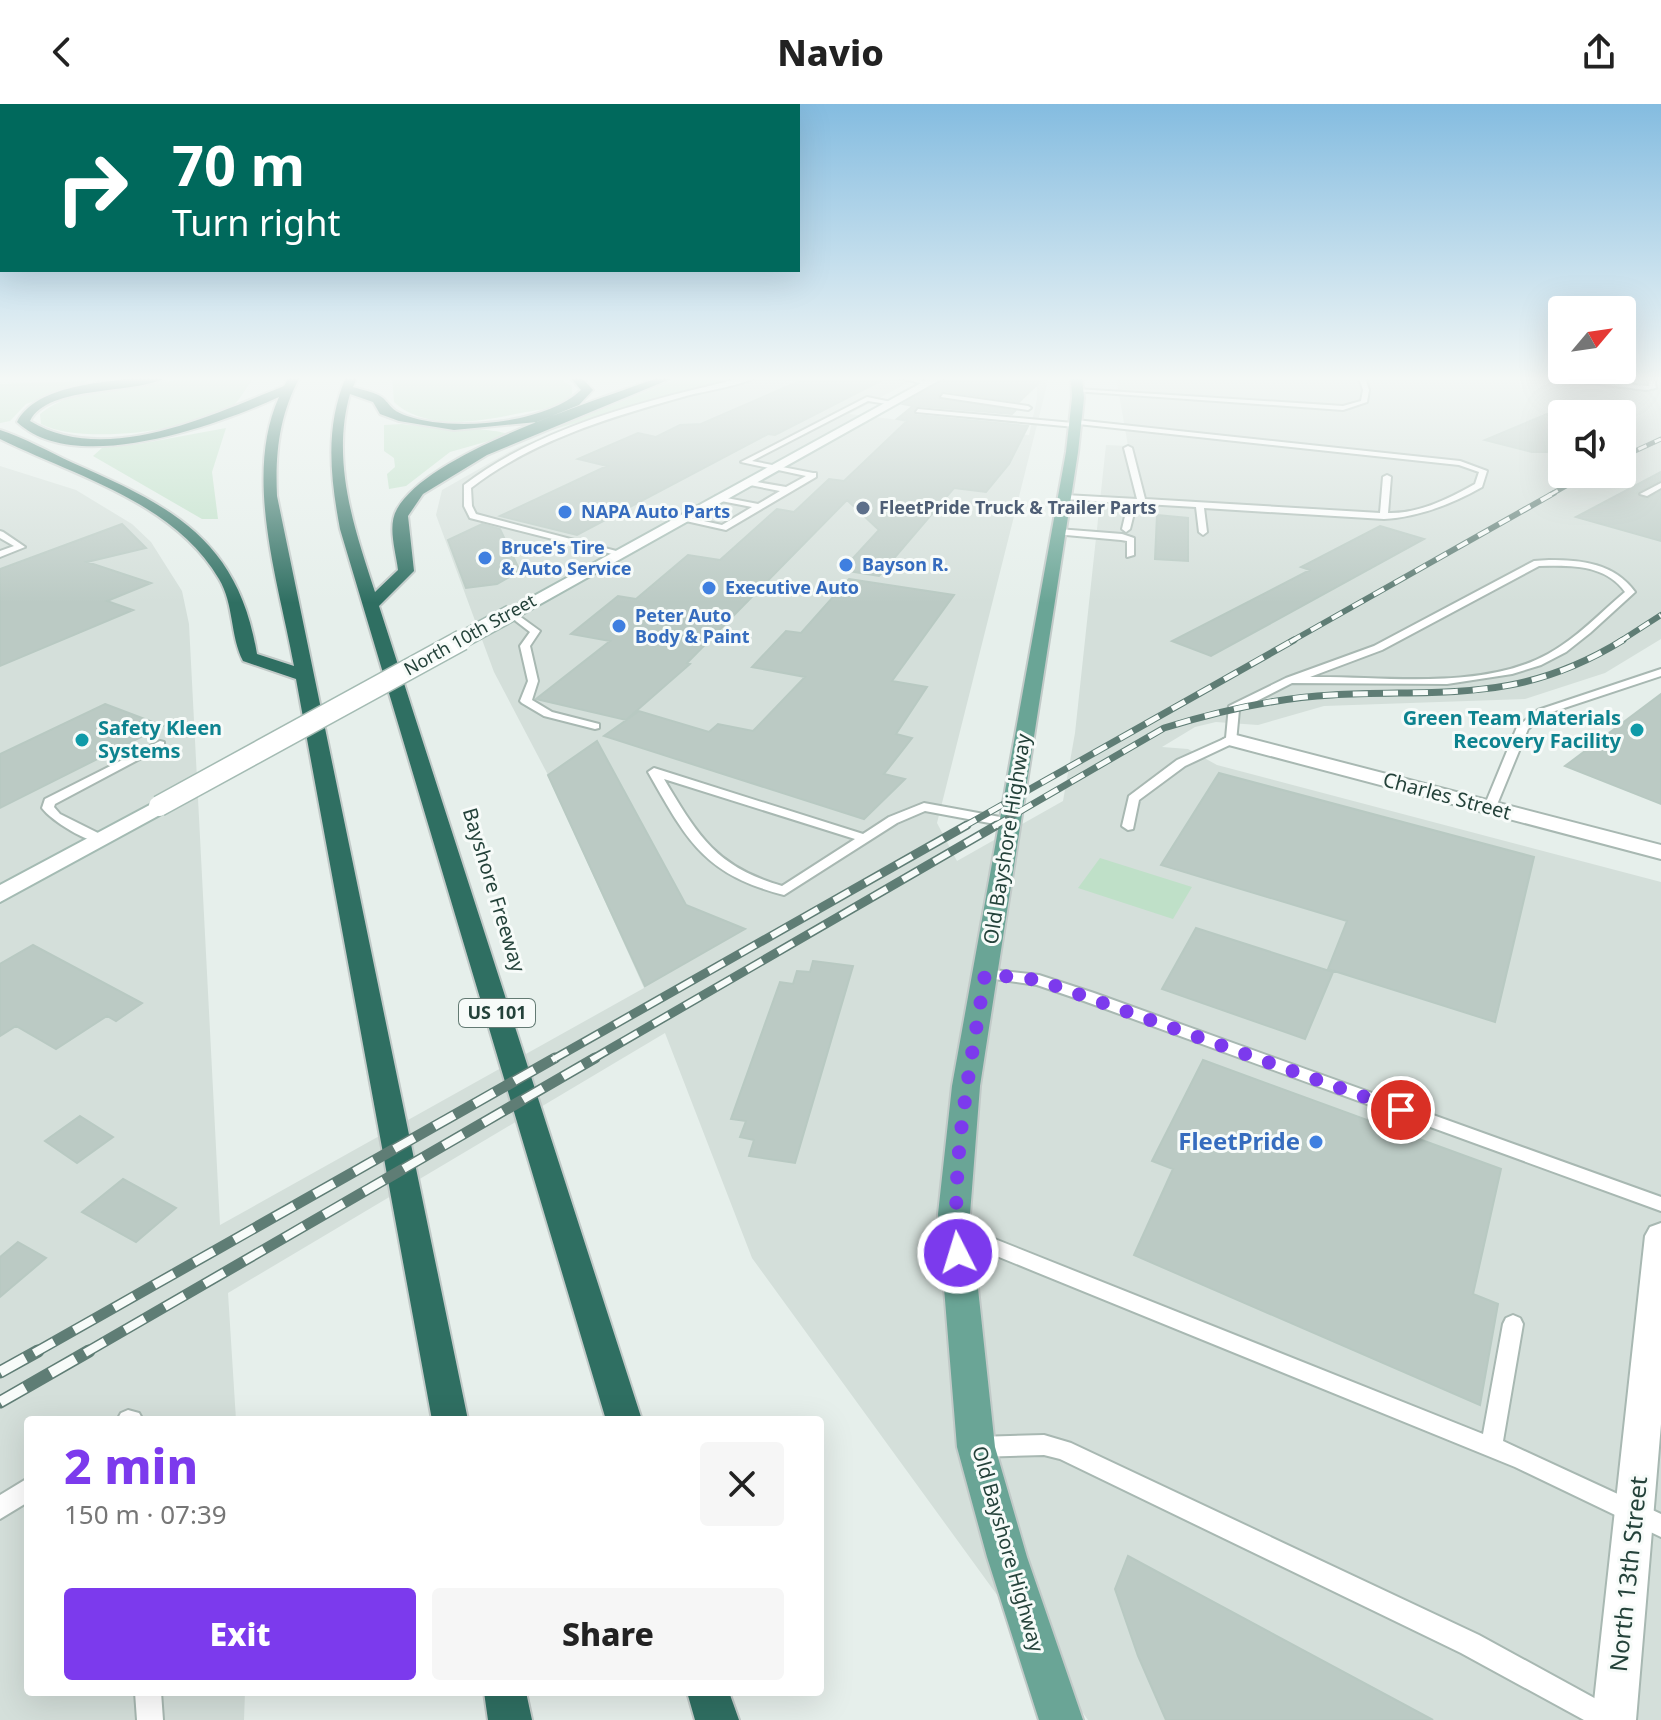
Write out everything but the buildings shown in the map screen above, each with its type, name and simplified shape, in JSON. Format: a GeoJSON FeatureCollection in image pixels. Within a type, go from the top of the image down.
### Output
{"type":"FeatureCollection","features":[{"type":"Feature","properties":{"kind":"highway"},"geometry":{"type":"LineString","coordinates":[[38,452],[145,505],[193,535],[227,578],[244,626],[249,657],[306,676]]}},
{"type":"Feature","properties":{"kind":"highway"},"geometry":{"type":"LineString","coordinates":[[270,452],[270,496],[449,1416]]}},
{"type":"Feature","properties":{"kind":"highway","name":"Bayshore Freeway"},"geometry":{"type":"LineString","coordinates":[[338,452],[338,483],[370,606],[623,1416]]}},
{"type":"Feature","properties":{"kind":"highway"},"geometry":{"type":"LineString","coordinates":[[370,606],[406,571],[401,518],[403,509],[435,477],[485,452]]}},
{"type":"Feature","properties":{"kind":"highway"},"geometry":{"type":"LineString","coordinates":[[709,1696],[717,1720]]}},
{"type":"Feature","properties":{"kind":"main road","name":"North 10th Street"},"geometry":{"type":"LineString","coordinates":[[0,895],[801,452]]}},
{"type":"Feature","properties":{"kind":"main road","name":"Old Bayshore Highway"},"geometry":{"type":"LineString","coordinates":[[1061,1720],[1007,1557],[976,1447],[954,1214],[966,1086],[1071,452]]}},
{"type":"Feature","properties":{"kind":"main road","name":"Charles Street"},"geometry":{"type":"LineString","coordinates":[[1232,740],[1661,852]]}},
{"type":"Feature","properties":{"kind":"main road","name":"North 13th Street"},"geometry":{"type":"LineString","coordinates":[[1612,1720],[1648,1521],[1661,1239]]}},
{"type":"Feature","properties":{"kind":"lane"},"geometry":{"type":"LineString","coordinates":[[516,452],[483,470],[467,487],[468,506],[473,516],[617,554]]}},
{"type":"Feature","properties":{"kind":"lane"},"geometry":{"type":"LineString","coordinates":[[681,519],[723,528],[813,475],[745,462],[764,452]]}},
{"type":"Feature","properties":{"kind":"lane"},"geometry":{"type":"LineString","coordinates":[[1129,452],[1142,502]]}},
{"type":"Feature","properties":{"kind":"lane"},"geometry":{"type":"LineString","coordinates":[[1065,497],[1384,516],[1413,513],[1447,502],[1479,485],[1483,471],[1460,463],[1361,452]]}},
{"type":"Feature","properties":{"kind":"lane"},"geometry":{"type":"LineString","coordinates":[[1384,516],[1387,477]]}},
{"type":"Feature","properties":{"kind":"lane"},"geometry":{"type":"LineString","coordinates":[[748,482],[788,490]]}},
{"type":"Feature","properties":{"kind":"lane"},"geometry":{"type":"LineString","coordinates":[[1644,494],[1661,485]]}},
{"type":"Feature","properties":{"kind":"lane"},"geometry":{"type":"LineString","coordinates":[[719,498],[758,506]]}},
{"type":"Feature","properties":{"kind":"lane"},"geometry":{"type":"LineString","coordinates":[[1126,529],[1130,512],[1142,502]]}},
{"type":"Feature","properties":{"kind":"lane"},"geometry":{"type":"LineString","coordinates":[[1200,506],[1203,532]]}},
{"type":"Feature","properties":{"kind":"lane"},"geometry":{"type":"LineString","coordinates":[[1058,532],[1122,537],[1131,540],[1130,555]]}},
{"type":"Feature","properties":{"kind":"lane"},"geometry":{"type":"LineString","coordinates":[[0,534],[21,547],[0,554]]}},
{"type":"Feature","properties":{"kind":"lane"},"geometry":{"type":"LineString","coordinates":[[1128,826],[1133,799],[1181,763],[1232,740],[1233,708],[1290,680],[1378,648],[1537,563],[1566,562],[1597,569],[1624,580],[1630,592],[1558,651],[1535,664],[1458,678],[1290,680]]}},
{"type":"Feature","properties":{"kind":"lane"},"geometry":{"type":"LineString","coordinates":[[511,613],[535,631],[525,646],[533,681],[526,701],[548,714],[595,726]]}},
{"type":"Feature","properties":{"kind":"lane"},"geometry":{"type":"LineString","coordinates":[[1490,807],[1523,727],[1542,712],[1661,672]]}},
{"type":"Feature","properties":{"kind":"lane"},"geometry":{"type":"LineString","coordinates":[[101,840],[56,817],[48,808],[49,802],[160,744]]}},
{"type":"Feature","properties":{"kind":"lane"},"geometry":{"type":"LineString","coordinates":[[864,838],[654,772],[699,847],[749,883],[784,891],[893,820],[924,807],[1011,823]]}},
{"type":"Feature","properties":{"kind":"lane"},"geometry":{"type":"LineString","coordinates":[[985,974],[1039,980],[1661,1204]]}},
{"type":"Feature","properties":{"kind":"lane"},"geometry":{"type":"LineString","coordinates":[[956,1232],[1491,1447],[1648,1521]]}},
{"type":"Feature","properties":{"kind":"lane"},"geometry":{"type":"LineString","coordinates":[[1491,1447],[1513,1324]]}},
{"type":"Feature","properties":{"kind":"lane"},"geometry":{"type":"LineString","coordinates":[[976,1447],[1044,1445],[1063,1450],[1413,1616],[1612,1720]]}},
{"type":"Feature","properties":{"kind":"lane"},"geometry":{"type":"LineString","coordinates":[[0,1508],[24,1492]]}},
{"type":"Feature","properties":{"kind":"lane"},"geometry":{"type":"LineString","coordinates":[[148,1696],[150,1720]]}},
{"type":"Feature","properties":{"kind":"shaded area"},"geometry":{"type":"Polygon","coordinates":[[[508,452],[1030,452],[937,823],[957,861],[1063,801],[1075,733],[1105,452],[1548,452],[1548,488],[1636,488],[1636,452],[1661,452],[1661,639],[1605,673],[1525,699],[1324,706],[1258,725],[1216,722],[1195,727],[1162,747],[1188,749],[1217,765],[1661,882],[1661,1720],[1088,1720],[752,1258],[665,1033],[228,1293],[236,1416],[24,1416],[24,1696],[245,1696],[244,1720],[0,1720],[0,466],[76,490],[132,524],[151,542],[182,591],[189,624],[220,1225],[644,988],[548,775],[494,672],[436,515],[442,490],[508,452]]]}},
{"type":"Feature","properties":{"kind":"green space"},"geometry":{"type":"Polygon","coordinates":[[[97,452],[218,452],[212,472],[218,519],[202,519],[93,456],[97,452]]]}},
{"type":"Feature","properties":{"kind":"green space"},"geometry":{"type":"Polygon","coordinates":[[[386,452],[449,452],[406,486],[389,489],[387,474],[395,467],[394,458],[386,452]]]}},
{"type":"Feature","properties":{"kind":"green space"},"geometry":{"type":"Polygon","coordinates":[[[1100,858],[1192,887],[1173,919],[1078,888],[1100,858]]]}},
{"type":"Feature","properties":{"kind":"railway"},"geometry":{"type":"LineString","coordinates":[[1550,495],[1562,488]]}},
{"type":"Feature","properties":{"kind":"railway"},"geometry":{"type":"LineString","coordinates":[[1290,642],[1554,493]]}},
{"type":"Feature","properties":{"kind":"railway"},"geometry":{"type":"LineString","coordinates":[[1619,642],[1661,615]]}},
{"type":"Feature","properties":{"kind":"railway"},"geometry":{"type":"LineString","coordinates":[[963,827],[1294,640]]}},
{"type":"Feature","properties":{"kind":"railway"},"geometry":{"type":"LineString","coordinates":[[993,827],[1164,728],[1247,706],[1289,699],[1447,692],[1516,684],[1550,675],[1623,640]]}},
{"type":"Feature","properties":{"kind":"railway"},"geometry":{"type":"LineString","coordinates":[[552,1060],[967,825]]}},
{"type":"Feature","properties":{"kind":"railway"},"geometry":{"type":"LineString","coordinates":[[591,1060],[997,825]]}},
{"type":"Feature","properties":{"kind":"railway"},"geometry":{"type":"LineString","coordinates":[[34,1353],[555,1058]]}},
{"type":"Feature","properties":{"kind":"railway"},"geometry":{"type":"LineString","coordinates":[[85,1353],[595,1058]]}},
{"type":"Feature","properties":{"kind":"railway"},"geometry":{"type":"LineString","coordinates":[[0,1372],[38,1351]]}},
{"type":"Feature","properties":{"kind":"railway"},"geometry":{"type":"LineString","coordinates":[[0,1402],[89,1351]]}},
{"type":"Feature","properties":{"kind":"place","name":"FleetPride Truck & Trailer Parts"},"geometry":{"type":"Point","coordinates":[863,508]}},
{"type":"Feature","properties":{"kind":"place","name":"NAPA Auto Parts"},"geometry":{"type":"Point","coordinates":[565,512]}},
{"type":"Feature","properties":{"kind":"place","name":"Bruce's Tire & Auto Service"},"geometry":{"type":"Point","coordinates":[485,558]}},
{"type":"Feature","properties":{"kind":"place","name":"Bayson R."},"geometry":{"type":"Point","coordinates":[846,565]}},
{"type":"Feature","properties":{"kind":"place","name":"Executive Auto"},"geometry":{"type":"Point","coordinates":[709,588]}},
{"type":"Feature","properties":{"kind":"place","name":"Peter Auto Body & Paint"},"geometry":{"type":"Point","coordinates":[619,626]}},
{"type":"Feature","properties":{"kind":"place","name":"Green Team Materials Recovery Facility"},"geometry":{"type":"Point","coordinates":[1637,730]}},
{"type":"Feature","properties":{"kind":"place","name":"Safety Kleen Systems"},"geometry":{"type":"Point","coordinates":[82,740]}},
{"type":"Feature","properties":{"kind":"place","name":"FleetPride"},"geometry":{"type":"Point","coordinates":[1316,1142]}},
{"type":"Feature","properties":{"kind":"route"},"geometry":{"type":"LineString","coordinates":[[958,1253],[954,1214],[966,1086],[985,974],[1039,980],[1401,1110]]}}]}
